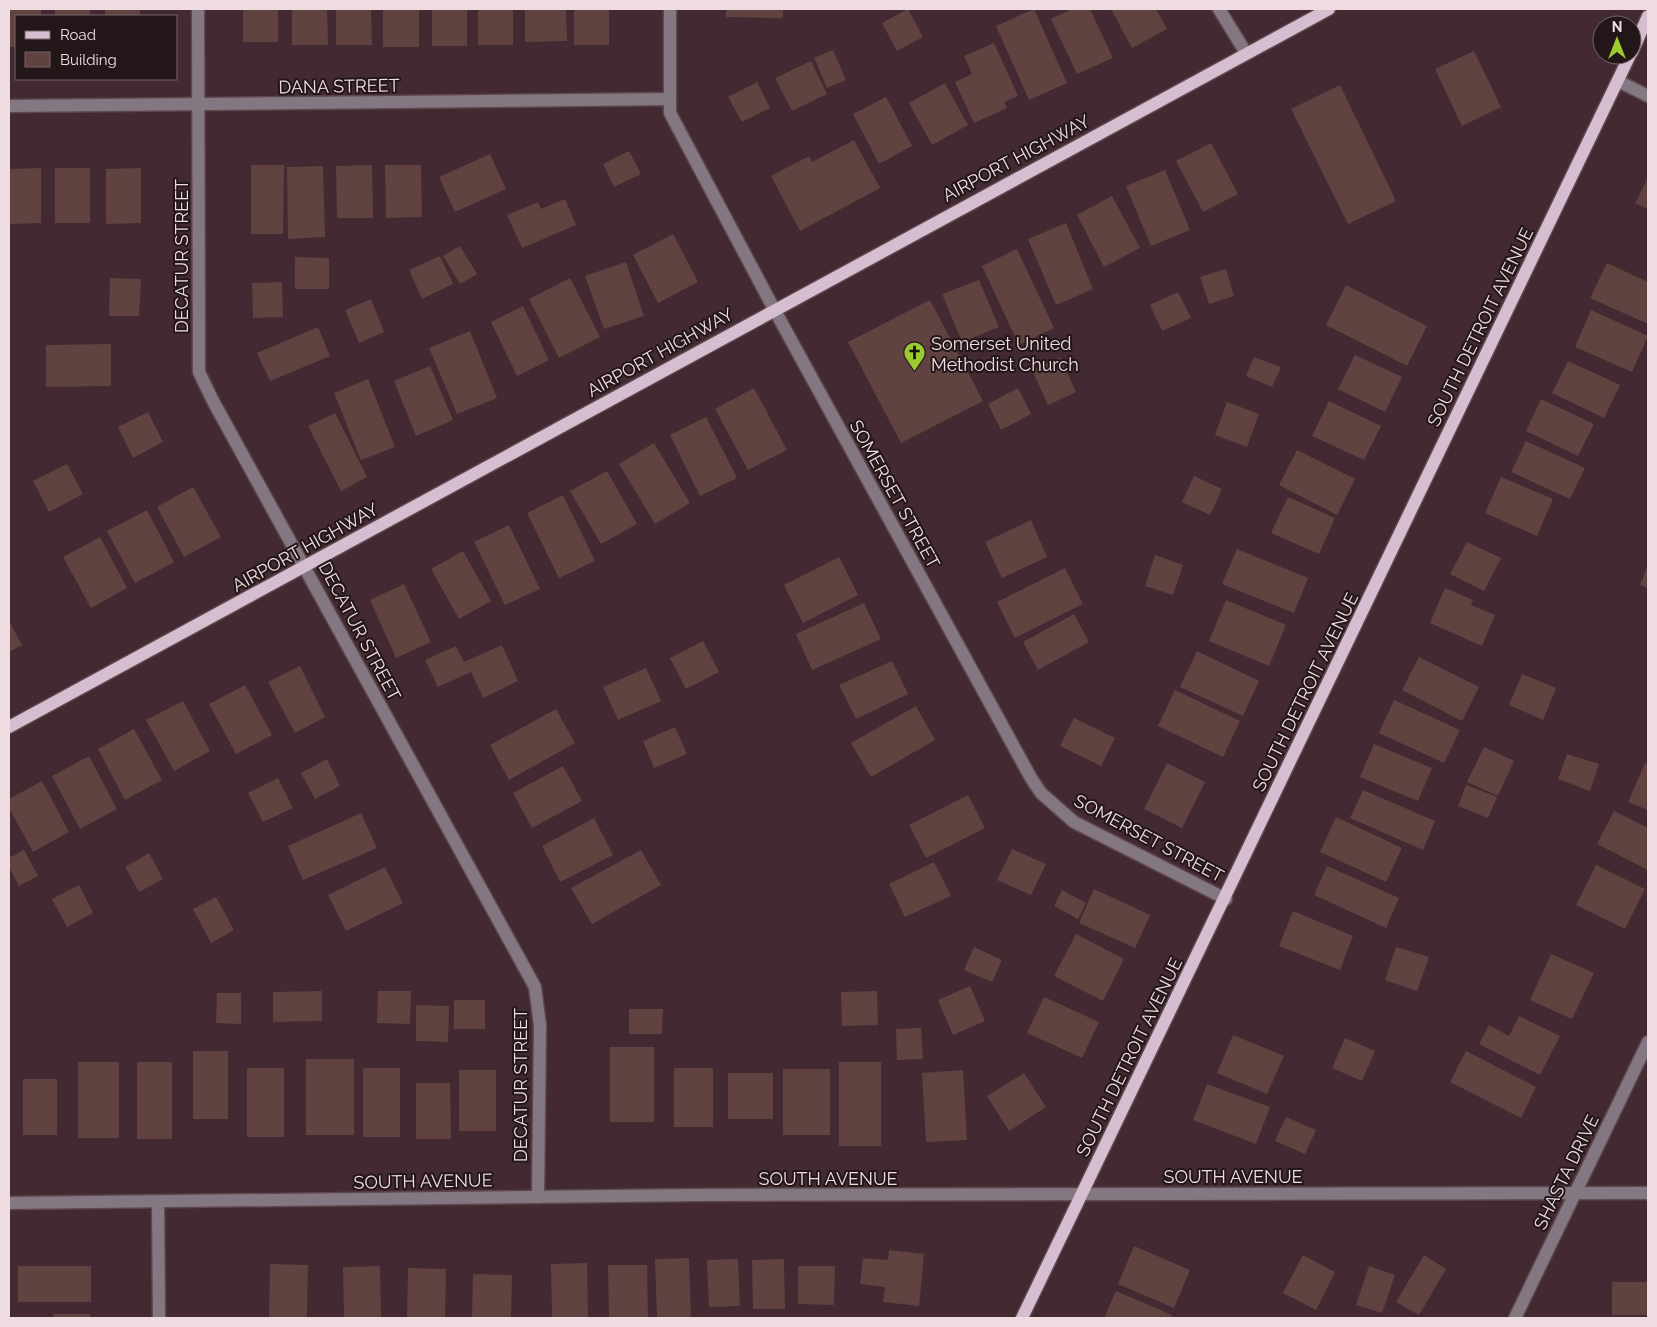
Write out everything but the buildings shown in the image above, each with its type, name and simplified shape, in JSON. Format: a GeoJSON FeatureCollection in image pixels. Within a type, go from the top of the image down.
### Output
{"type":"FeatureCollection","features":[{"type":"Feature","properties":{"kind":"main road","name":"AIRPORT HIGHWAY"},"geometry":{"type":"LineString","coordinates":[[9,727],[1328,9]]}},
{"type":"Feature","properties":{"kind":"main road"},"geometry":{"type":"LineString","coordinates":[[1642,30],[1648,16]]}},
{"type":"Feature","properties":{"kind":"main road","name":"SOUTH DETROIT AVENUE"},"geometry":{"type":"LineString","coordinates":[[1022,1318],[1226,899],[1625,65]]}},
{"type":"Feature","properties":{"kind":"street","name":"DECATUR STREET"},"geometry":{"type":"LineString","coordinates":[[198,9],[198,325],[200,372],[213,401],[306,567],[535,987],[540,1025],[538,1197]]}},
{"type":"Feature","properties":{"kind":"street","name":"SOMERSET STREET"},"geometry":{"type":"LineString","coordinates":[[670,9],[670,113],[774,309],[1021,761],[1041,793],[1074,822],[1226,899]]}},
{"type":"Feature","properties":{"kind":"street"},"geometry":{"type":"LineString","coordinates":[[1219,9],[1246,53]]}},
{"type":"Feature","properties":{"kind":"street"},"geometry":{"type":"LineString","coordinates":[[1618,81],[1648,96]]}},
{"type":"Feature","properties":{"kind":"street","name":"DANA STREET"},"geometry":{"type":"LineString","coordinates":[[9,106],[198,106],[670,99]]}},
{"type":"Feature","properties":{"kind":"street","name":"SHASTA DRIVE"},"geometry":{"type":"LineString","coordinates":[[1515,1318],[1648,1042]]}},
{"type":"Feature","properties":{"kind":"street","name":"SOUTH AVENUE"},"geometry":{"type":"LineString","coordinates":[[9,1203],[538,1197],[1648,1193]]}},
{"type":"Feature","properties":{"kind":"street"},"geometry":{"type":"LineString","coordinates":[[158,1202],[159,1318]]}},
{"type":"Feature","properties":{"kind":"place","name":"Somerset United Methodist Church"},"geometry":{"type":"Point","coordinates":[915,372]}}]}
